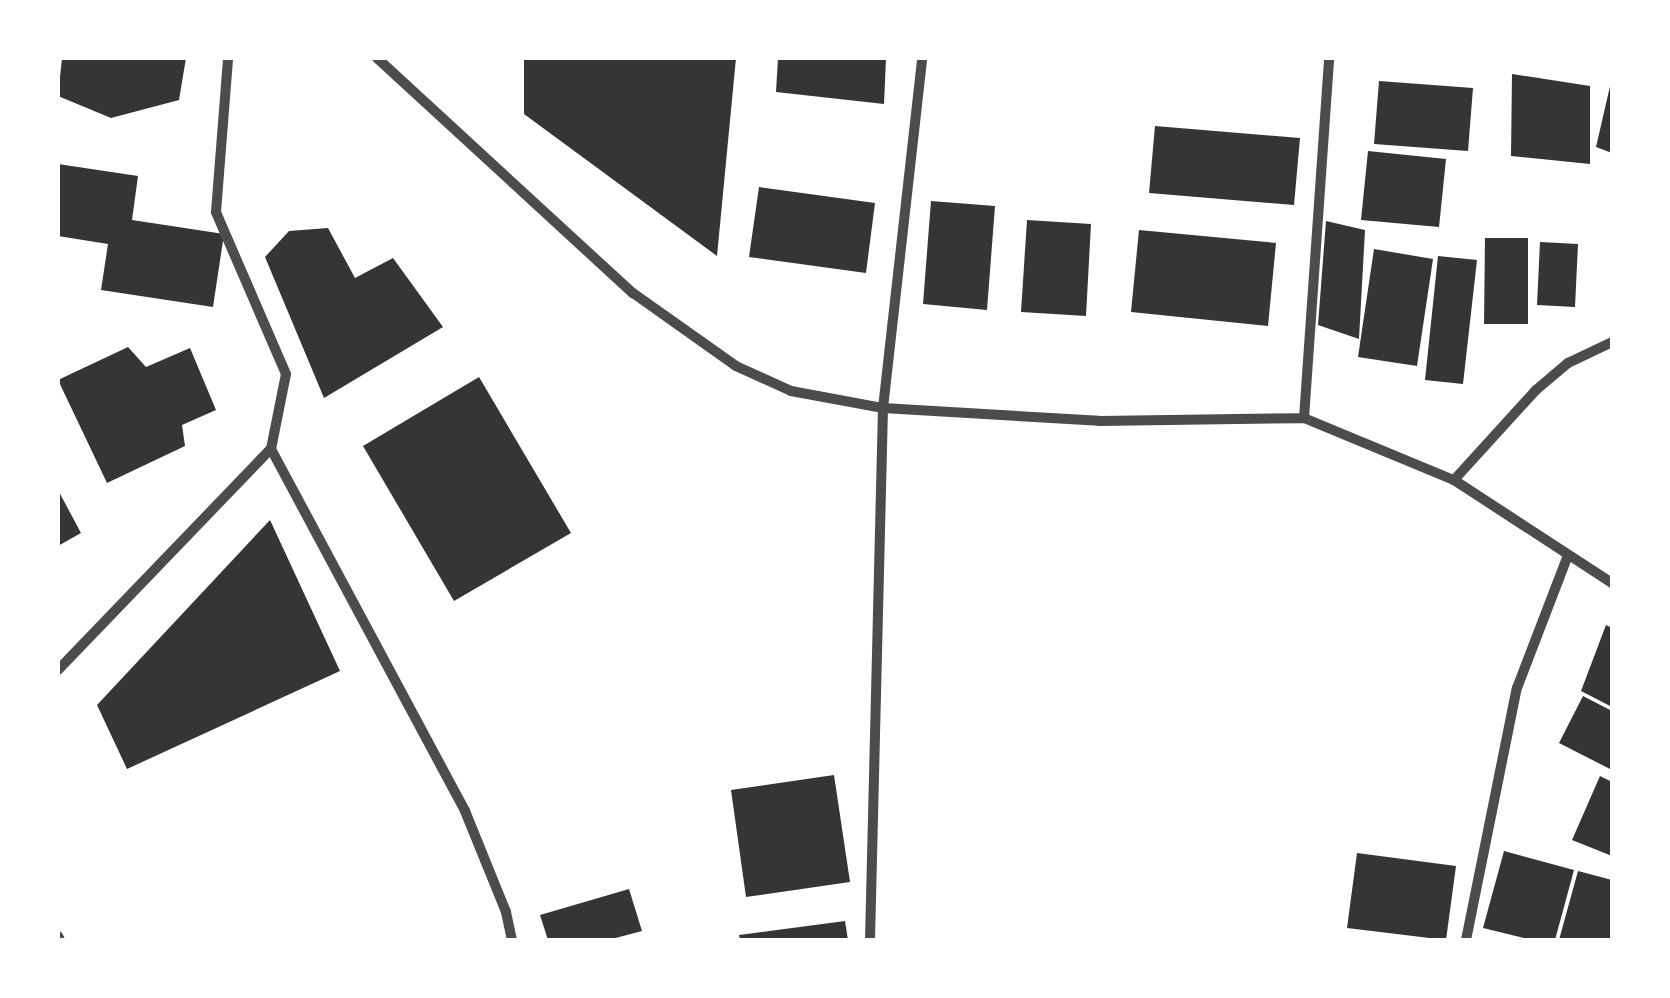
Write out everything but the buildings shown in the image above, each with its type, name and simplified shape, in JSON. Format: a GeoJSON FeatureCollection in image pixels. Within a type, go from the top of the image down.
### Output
{"type":"FeatureCollection","features":[{"type":"Feature","properties":{"kind":"street"},"geometry":{"type":"LineString","coordinates":[[58,670],[272,449],[286,374],[216,212],[228,58]]}},
{"type":"Feature","properties":{"kind":"street"},"geometry":{"type":"LineString","coordinates":[[377,58],[633,293],[736,366],[791,391],[883,408],[1099,421],[1304,418],[1454,480],[1612,584]]}},
{"type":"Feature","properties":{"kind":"street"},"geometry":{"type":"LineString","coordinates":[[870,940],[883,408],[922,58]]}},
{"type":"Feature","properties":{"kind":"street"},"geometry":{"type":"LineString","coordinates":[[1304,418],[1329,58]]}},
{"type":"Feature","properties":{"kind":"street"},"geometry":{"type":"LineString","coordinates":[[1454,480],[1536,390],[1568,362],[1612,342]]}},
{"type":"Feature","properties":{"kind":"street"},"geometry":{"type":"LineString","coordinates":[[272,449],[465,812],[506,912],[512,940]]}},
{"type":"Feature","properties":{"kind":"street"},"geometry":{"type":"LineString","coordinates":[[1466,940],[1518,688],[1568,554]]}}]}
